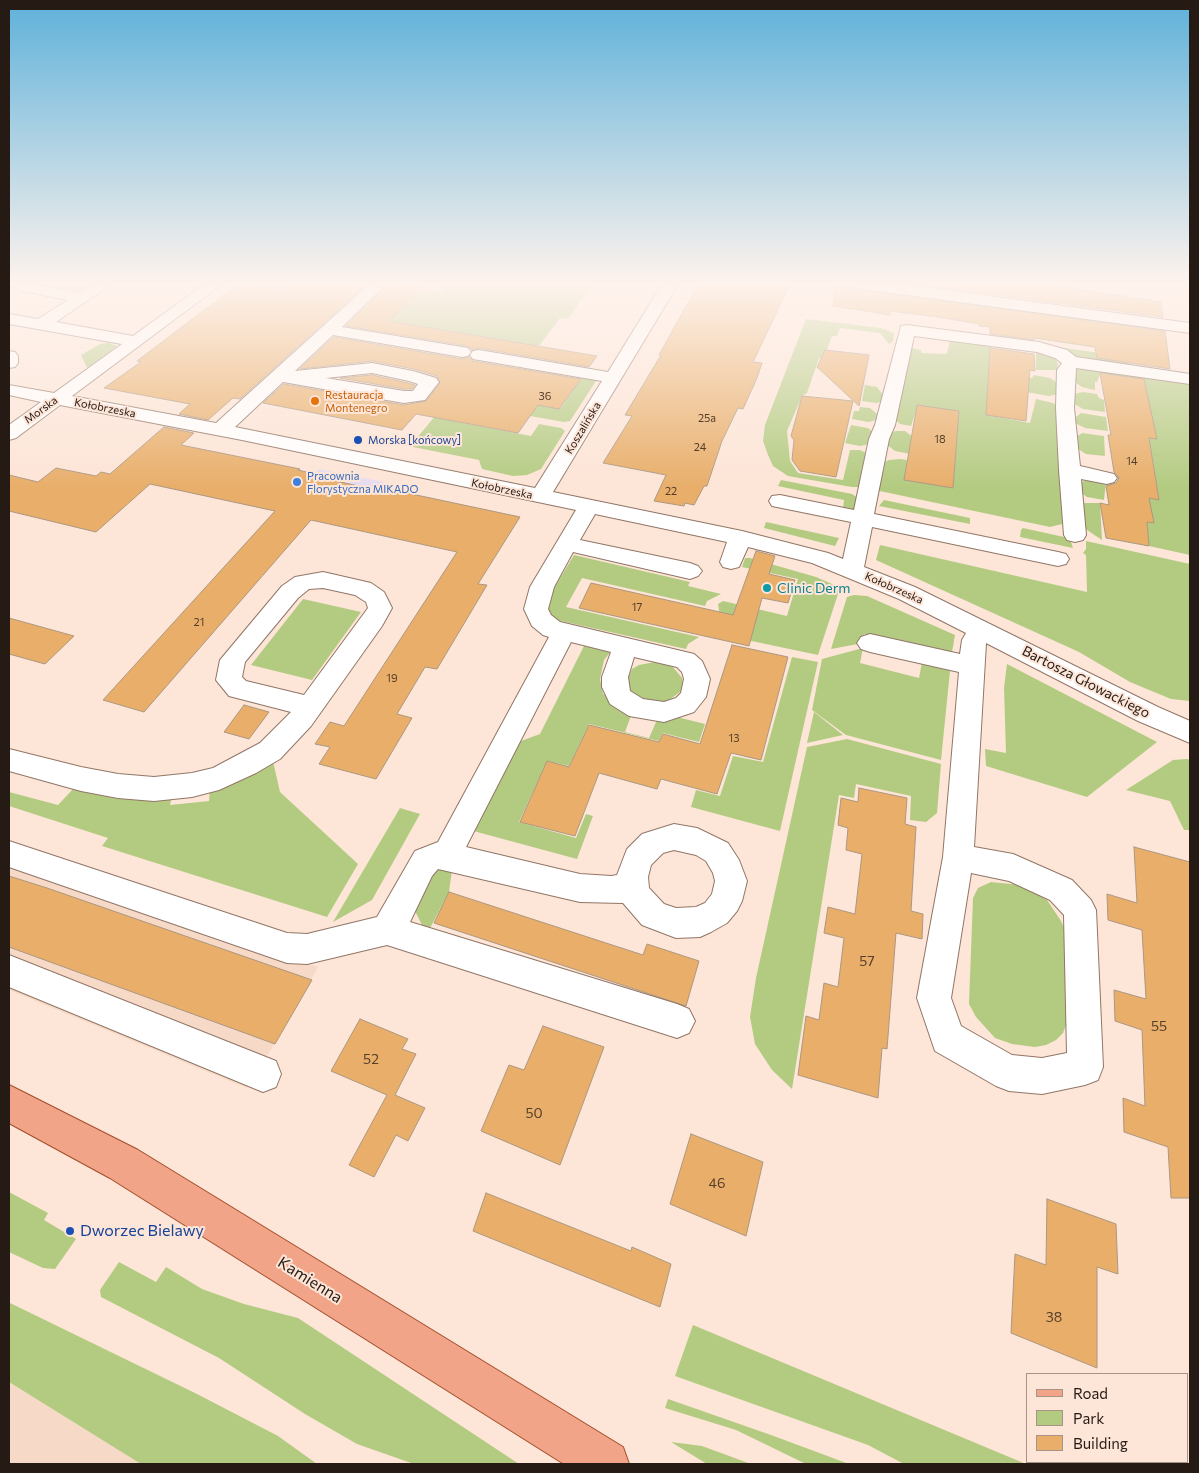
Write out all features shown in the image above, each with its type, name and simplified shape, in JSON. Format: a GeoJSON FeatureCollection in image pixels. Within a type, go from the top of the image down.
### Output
{"type":"FeatureCollection","features":[{"type":"Feature","properties":{"kind":"main road","name":"Kamienna"},"geometry":{"type":"LineString","coordinates":[[9,1103],[124,1164],[606,1464]]}},
{"type":"Feature","properties":{"kind":"street","name":"Morska"},"geometry":{"type":"LineString","coordinates":[[9,434],[122,350]]}},
{"type":"Feature","properties":{"kind":"street"},"geometry":{"type":"LineString","coordinates":[[220,430],[284,377],[311,350]]}},
{"type":"Feature","properties":{"kind":"street"},"geometry":{"type":"LineString","coordinates":[[449,350],[462,352]]}},
{"type":"Feature","properties":{"kind":"street","name":"Koszalińska"},"geometry":{"type":"LineString","coordinates":[[540,497],[630,350]]}},
{"type":"Feature","properties":{"kind":"street"},"geometry":{"type":"LineString","coordinates":[[852,569],[879,439],[885,425],[902,350]]}},
{"type":"Feature","properties":{"kind":"street"},"geometry":{"type":"LineString","coordinates":[[1050,350],[1061,354],[1071,362],[1190,379]]}},
{"type":"Feature","properties":{"kind":"street"},"geometry":{"type":"LineString","coordinates":[[479,355],[613,378]]}},
{"type":"Feature","properties":{"kind":"street"},"geometry":{"type":"LineString","coordinates":[[9,356],[9,364]]}},
{"type":"Feature","properties":{"kind":"street"},"geometry":{"type":"LineString","coordinates":[[1071,362],[1066,370],[1066,430],[1070,452],[1069,470],[1075,535]]}},
{"type":"Feature","properties":{"kind":"street"},"geometry":{"type":"LineString","coordinates":[[372,368],[413,376],[430,382],[418,396],[404,397],[284,377],[372,368]]}},
{"type":"Feature","properties":{"kind":"street","name":"Kołobrzeska"},"geometry":{"type":"LineString","coordinates":[[10,390],[220,430],[740,538],[820,558],[852,569],[982,629]]}},
{"type":"Feature","properties":{"kind":"street"},"geometry":{"type":"LineString","coordinates":[[1069,470],[1107,478]]}},
{"type":"Feature","properties":{"kind":"street"},"geometry":{"type":"LineString","coordinates":[[780,500],[1058,559]]}},
{"type":"Feature","properties":{"kind":"street"},"geometry":{"type":"LineString","coordinates":[[588,507],[542,588],[536,609],[541,620],[552,629],[625,646]]}},
{"type":"Feature","properties":{"kind":"street"},"geometry":{"type":"LineString","coordinates":[[731,562],[740,538]]}},
{"type":"Feature","properties":{"kind":"street"},"geometry":{"type":"LineString","coordinates":[[567,544],[690,571]]}},
{"type":"Feature","properties":{"kind":"street"},"geometry":{"type":"LineString","coordinates":[[9,760],[118,786],[154,789],[192,785],[219,778],[270,751],[309,706],[380,608],[376,598],[363,589],[323,580],[303,582],[290,592],[233,660],[228,680],[238,689],[309,706]]}},
{"type":"Feature","properties":{"kind":"street"},"geometry":{"type":"LineString","coordinates":[[958,857],[1013,868],[1061,890],[1080,910],[1085,1067],[1042,1076],[1009,1073],[948,1038],[934,998],[958,857],[974,640],[982,629]]}},
{"type":"Feature","properties":{"kind":"street","name":"Bartosza Głowackiego"},"geometry":{"type":"LineString","coordinates":[[982,629],[1148,714],[1190,732]]}},
{"type":"Feature","properties":{"kind":"street"},"geometry":{"type":"LineString","coordinates":[[446,856],[564,632]]}},
{"type":"Feature","properties":{"kind":"street"},"geometry":{"type":"LineString","coordinates":[[870,643],[973,666]]}},
{"type":"Feature","properties":{"kind":"street"},"geometry":{"type":"LineString","coordinates":[[9,854],[286,948],[308,949],[335,940],[387,930],[677,1021]]}},
{"type":"Feature","properties":{"kind":"street"},"geometry":{"type":"LineString","coordinates":[[387,930],[426,860],[435,856],[446,856],[580,888],[611,890],[633,888]]}},
{"type":"Feature","properties":{"kind":"street"},"geometry":{"type":"LineString","coordinates":[[9,971],[262,1074]]}},
{"type":"Feature","properties":{"kind":"shaded area"},"geometry":{"type":"Polygon","coordinates":[[[319,469],[384,482],[346,527],[279,512],[319,469]]]}},
{"type":"Feature","properties":{"kind":"shaded area"},"geometry":{"type":"Polygon","coordinates":[[[9,865],[318,967],[293,1014],[247,1088],[9,990],[9,865]]]}},
{"type":"Feature","properties":{"kind":"shaded area"},"geometry":{"type":"Polygon","coordinates":[[[9,1382],[138,1462],[141,1464],[9,1464],[9,1382]]]}},
{"type":"Feature","properties":{"kind":"green space"},"geometry":{"type":"Polygon","coordinates":[[[90,350],[112,350],[87,368],[81,355],[90,350]]]}},
{"type":"Feature","properties":{"kind":"green space"},"geometry":{"type":"Polygon","coordinates":[[[794,350],[827,350],[824,358],[819,358],[807,393],[802,396],[787,431],[790,461],[798,473],[843,480],[850,450],[860,450],[868,454],[866,487],[852,487],[788,476],[773,466],[768,455],[763,441],[765,425],[794,350]]]}},
{"type":"Feature","properties":{"kind":"green space"},"geometry":{"type":"Polygon","coordinates":[[[905,350],[921,350],[921,353],[947,354],[948,350],[990,350],[986,415],[1030,423],[1036,399],[1053,403],[1057,406],[1056,428],[1066,523],[1050,527],[875,490],[880,464],[889,460],[900,459],[907,460],[905,480],[953,488],[959,413],[918,405],[911,426],[900,424],[893,417],[905,350]]]}},
{"type":"Feature","properties":{"kind":"green space"},"geometry":{"type":"Polygon","coordinates":[[[1026,350],[1035,350],[1055,357],[1058,364],[1057,370],[1036,370],[1036,351],[1026,350]]]}},
{"type":"Feature","properties":{"kind":"green space"},"geometry":{"type":"Polygon","coordinates":[[[1055,350],[1077,350],[1128,357],[1130,367],[1087,362],[1055,350]]]}},
{"type":"Feature","properties":{"kind":"green space"},"geometry":{"type":"Polygon","coordinates":[[[1076,368],[1190,384],[1190,555],[1149,546],[1147,523],[1149,498],[1159,499],[1149,438],[1157,439],[1148,401],[1137,379],[1100,374],[1097,382],[1095,382],[1095,390],[1082,387],[1072,380],[1076,368]]]}},
{"type":"Feature","properties":{"kind":"green space"},"geometry":{"type":"Polygon","coordinates":[[[1034,375],[1050,378],[1059,384],[1059,394],[1049,396],[1026,392],[1026,379],[1032,378],[1034,375]]]}},
{"type":"Feature","properties":{"kind":"green space"},"geometry":{"type":"Polygon","coordinates":[[[587,377],[598,378],[570,421],[564,422],[530,416],[538,405],[560,409],[581,379],[587,377]]]}},
{"type":"Feature","properties":{"kind":"green space"},"geometry":{"type":"Polygon","coordinates":[[[865,385],[877,387],[884,396],[881,402],[862,401],[865,385]]]}},
{"type":"Feature","properties":{"kind":"green space"},"geometry":{"type":"Polygon","coordinates":[[[1083,392],[1097,394],[1099,398],[1104,400],[1105,412],[1083,409],[1073,403],[1073,394],[1083,392]]]}},
{"type":"Feature","properties":{"kind":"green space"},"geometry":{"type":"Polygon","coordinates":[[[451,397],[452,421],[531,436],[539,424],[561,428],[565,431],[541,469],[527,475],[513,476],[482,469],[479,460],[413,447],[411,445],[451,397]]]}},
{"type":"Feature","properties":{"kind":"green space"},"geometry":{"type":"Polygon","coordinates":[[[860,407],[870,408],[877,414],[876,420],[869,422],[852,419],[854,411],[859,411],[860,407]]]}},
{"type":"Feature","properties":{"kind":"green space"},"geometry":{"type":"Polygon","coordinates":[[[1081,413],[1106,417],[1108,431],[1085,428],[1075,423],[1075,418],[1081,413]]]}},
{"type":"Feature","properties":{"kind":"green space"},"geometry":{"type":"Polygon","coordinates":[[[851,425],[868,428],[873,432],[870,444],[860,446],[845,443],[851,425]]]}},
{"type":"Feature","properties":{"kind":"green space"},"geometry":{"type":"Polygon","coordinates":[[[905,431],[914,438],[911,454],[895,451],[885,443],[887,434],[905,431]]]}},
{"type":"Feature","properties":{"kind":"green space"},"geometry":{"type":"Polygon","coordinates":[[[1082,433],[1104,436],[1105,456],[1086,454],[1075,447],[1073,439],[1082,433]]]}},
{"type":"Feature","properties":{"kind":"green space"},"geometry":{"type":"Polygon","coordinates":[[[781,480],[852,494],[858,498],[856,509],[843,509],[844,500],[778,486],[781,480]]]}},
{"type":"Feature","properties":{"kind":"green space"},"geometry":{"type":"Polygon","coordinates":[[[1087,480],[1106,482],[1104,500],[1087,497],[1079,491],[1079,483],[1087,480]]]}},
{"type":"Feature","properties":{"kind":"green space"},"geometry":{"type":"Polygon","coordinates":[[[884,500],[970,518],[970,524],[879,506],[884,500]]]}},
{"type":"Feature","properties":{"kind":"green space"},"geometry":{"type":"Polygon","coordinates":[[[1078,503],[1100,503],[1102,540],[1081,526],[1078,503]]]}},
{"type":"Feature","properties":{"kind":"green space"},"geometry":{"type":"Polygon","coordinates":[[[766,522],[839,538],[835,546],[764,528],[766,522]]]}},
{"type":"Feature","properties":{"kind":"green space"},"geometry":{"type":"Polygon","coordinates":[[[1023,528],[1064,537],[1071,542],[1073,548],[1020,537],[1023,528]]]}},
{"type":"Feature","properties":{"kind":"green space"},"geometry":{"type":"Polygon","coordinates":[[[1086,541],[1190,564],[1190,701],[1171,699],[1130,682],[1079,652],[876,560],[880,545],[1087,592],[1086,555],[1083,553],[1086,549],[1086,541]]]}},
{"type":"Feature","properties":{"kind":"green space"},"geometry":{"type":"Polygon","coordinates":[[[574,555],[690,582],[688,586],[721,594],[707,601],[705,606],[582,578],[566,607],[699,637],[688,644],[686,649],[552,619],[546,609],[553,590],[574,555]]]}},
{"type":"Feature","properties":{"kind":"green space"},"geometry":{"type":"Polygon","coordinates":[[[745,558],[816,577],[832,584],[839,591],[818,655],[723,635],[718,604],[723,601],[787,616],[798,579],[742,567],[745,558]]]}},
{"type":"Feature","properties":{"kind":"green space"},"geometry":{"type":"Polygon","coordinates":[[[854,595],[867,596],[955,635],[952,652],[864,634],[858,644],[831,649],[847,597],[854,595]]]}},
{"type":"Feature","properties":{"kind":"green space"},"geometry":{"type":"Polygon","coordinates":[[[303,599],[361,612],[312,680],[251,665],[303,599]]]}},
{"type":"Feature","properties":{"kind":"green space"},"geometry":{"type":"Polygon","coordinates":[[[585,644],[612,650],[604,660],[600,679],[603,694],[614,699],[632,713],[625,732],[649,738],[657,720],[677,717],[705,724],[699,742],[663,733],[659,741],[589,724],[569,766],[547,761],[519,822],[576,838],[586,814],[593,816],[577,859],[466,829],[510,745],[540,734],[585,644]]]}},
{"type":"Feature","properties":{"kind":"green space"},"geometry":{"type":"Polygon","coordinates":[[[863,648],[860,663],[919,678],[922,662],[950,671],[941,760],[846,735],[812,710],[822,659],[863,648]]]}},
{"type":"Feature","properties":{"kind":"green space"},"geometry":{"type":"Polygon","coordinates":[[[792,657],[818,662],[780,831],[691,807],[696,790],[720,796],[733,756],[763,762],[792,657]]]}},
{"type":"Feature","properties":{"kind":"green space"},"geometry":{"type":"Polygon","coordinates":[[[655,662],[672,666],[682,678],[681,691],[668,701],[649,702],[633,694],[629,688],[627,681],[632,669],[639,665],[655,662]]]}},
{"type":"Feature","properties":{"kind":"green space"},"geometry":{"type":"Polygon","coordinates":[[[1007,664],[1157,742],[1087,797],[986,766],[985,749],[1006,753],[1004,688],[1007,664]]]}},
{"type":"Feature","properties":{"kind":"green space"},"geometry":{"type":"Polygon","coordinates":[[[814,712],[843,735],[807,743],[814,712]]]}},
{"type":"Feature","properties":{"kind":"green space"},"geometry":{"type":"Polygon","coordinates":[[[847,739],[941,764],[937,813],[926,822],[910,820],[911,796],[856,784],[854,798],[839,795],[792,1089],[772,1070],[755,1044],[750,1017],[756,978],[807,747],[847,739]]]}},
{"type":"Feature","properties":{"kind":"green space"},"geometry":{"type":"Polygon","coordinates":[[[272,757],[280,792],[358,864],[327,917],[102,846],[108,838],[9,806],[9,792],[58,805],[74,788],[113,798],[138,800],[172,796],[170,805],[209,801],[210,787],[272,757]]]}},
{"type":"Feature","properties":{"kind":"green space"},"geometry":{"type":"Polygon","coordinates":[[[1173,760],[1190,760],[1190,830],[1184,830],[1170,801],[1126,790],[1173,760]]]}},
{"type":"Feature","properties":{"kind":"green space"},"geometry":{"type":"Polygon","coordinates":[[[400,808],[420,814],[372,900],[333,922],[400,808]]]}},
{"type":"Feature","properties":{"kind":"green space"},"geometry":{"type":"Polygon","coordinates":[[[439,867],[452,870],[449,892],[429,930],[422,925],[412,905],[411,888],[439,867]]]}},
{"type":"Feature","properties":{"kind":"green space"},"geometry":{"type":"Polygon","coordinates":[[[991,882],[1020,885],[1047,900],[1067,934],[1066,1025],[1063,1033],[1056,1040],[1046,1045],[1035,1047],[1012,1044],[995,1038],[976,1017],[969,1004],[973,898],[978,888],[991,882]]]}},
{"type":"Feature","properties":{"kind":"green space"},"geometry":{"type":"Polygon","coordinates":[[[9,1192],[48,1213],[44,1220],[76,1239],[55,1269],[43,1268],[9,1252],[9,1192]]]}},
{"type":"Feature","properties":{"kind":"green space"},"geometry":{"type":"Polygon","coordinates":[[[119,1262],[156,1282],[166,1267],[202,1289],[244,1304],[298,1318],[519,1464],[414,1464],[357,1444],[305,1414],[219,1358],[101,1297],[100,1290],[119,1262]]]}},
{"type":"Feature","properties":{"kind":"green space"},"geometry":{"type":"Polygon","coordinates":[[[10,1303],[197,1394],[278,1436],[317,1464],[141,1464],[9,1382],[10,1303]]]}},
{"type":"Feature","properties":{"kind":"green space"},"geometry":{"type":"Polygon","coordinates":[[[693,1325],[1026,1464],[904,1464],[868,1445],[675,1376],[693,1325]]]}},
{"type":"Feature","properties":{"kind":"green space"},"geometry":{"type":"Polygon","coordinates":[[[668,1399],[849,1464],[806,1464],[736,1430],[665,1408],[668,1399]]]}},
{"type":"Feature","properties":{"kind":"green space"},"geometry":{"type":"Polygon","coordinates":[[[671,1442],[702,1446],[751,1464],[707,1464],[671,1442]]]}},
{"type":"Feature","properties":{"kind":"building"},"geometry":{"type":"Polygon","coordinates":[[[152,350],[294,350],[240,399],[233,398],[208,420],[179,414],[190,404],[104,388],[141,362],[137,361],[152,350]]]}},
{"type":"Feature","properties":{"kind":"building"},"geometry":{"type":"Polygon","coordinates":[[[320,350],[408,350],[462,359],[469,357],[473,361],[581,379],[559,409],[538,405],[518,433],[416,414],[402,430],[263,403],[284,384],[404,405],[426,401],[440,383],[437,376],[414,369],[372,361],[300,369],[320,350]]]}},
{"type":"Feature","properties":{"kind":"building"},"geometry":{"type":"Polygon","coordinates":[[[489,350],[560,350],[597,356],[589,367],[489,350]]]}},
{"type":"Feature","properties":{"kind":"building"},"geometry":{"type":"Polygon","coordinates":[[[662,350],[759,350],[753,362],[762,363],[743,409],[738,408],[722,441],[707,486],[704,486],[694,505],[685,503],[684,506],[654,501],[666,475],[603,463],[632,416],[625,415],[661,355],[659,355],[662,350]]]}},
{"type":"Feature","properties":{"kind":"building"},"geometry":{"type":"Polygon","coordinates":[[[825,350],[869,355],[859,406],[817,367],[825,350]]]}},
{"type":"Feature","properties":{"kind":"building"},"geometry":{"type":"Polygon","coordinates":[[[990,350],[1034,354],[1035,371],[1030,370],[1026,421],[986,415],[990,350]]]}},
{"type":"Feature","properties":{"kind":"building"},"geometry":{"type":"Polygon","coordinates":[[[1095,350],[1167,350],[1170,369],[1097,358],[1095,350]]]}},
{"type":"Feature","properties":{"kind":"building"},"geometry":{"type":"Polygon","coordinates":[[[1100,373],[1144,379],[1157,439],[1149,438],[1159,500],[1149,498],[1154,523],[1147,522],[1149,546],[1106,538],[1100,503],[1109,505],[1106,486],[1116,483],[1119,478],[1114,472],[1108,435],[1111,435],[1100,373]]]}},
{"type":"Feature","properties":{"kind":"building"},"geometry":{"type":"Polygon","coordinates":[[[372,375],[415,385],[412,389],[404,389],[340,378],[372,375]]]}},
{"type":"Feature","properties":{"kind":"building"},"geometry":{"type":"Polygon","coordinates":[[[802,396],[853,401],[836,477],[800,471],[792,460],[794,440],[791,436],[802,396]]]}},
{"type":"Feature","properties":{"kind":"building"},"geometry":{"type":"Polygon","coordinates":[[[917,405],[959,411],[953,488],[904,480],[917,405]]]}},
{"type":"Feature","properties":{"kind":"building"},"geometry":{"type":"Polygon","coordinates":[[[164,427],[194,433],[181,445],[300,469],[298,470],[315,474],[313,476],[386,492],[388,489],[520,517],[478,584],[487,585],[437,669],[425,667],[397,714],[412,718],[376,779],[319,764],[330,747],[315,744],[330,722],[344,726],[457,552],[311,520],[144,712],[103,700],[275,511],[150,484],[96,532],[9,511],[9,475],[38,482],[56,468],[96,476],[101,472],[110,474],[164,427]]]}},
{"type":"Feature","properties":{"kind":"building"},"geometry":{"type":"Polygon","coordinates":[[[756,551],[775,556],[769,574],[795,580],[788,603],[762,598],[749,646],[579,608],[591,583],[733,615],[756,551]]]}},
{"type":"Feature","properties":{"kind":"building"},"geometry":{"type":"Polygon","coordinates":[[[9,618],[74,636],[45,664],[9,654],[9,618]]]}},
{"type":"Feature","properties":{"kind":"building"},"geometry":{"type":"Polygon","coordinates":[[[732,645],[788,657],[761,760],[731,753],[717,794],[661,779],[657,789],[599,773],[575,836],[520,822],[547,761],[569,767],[589,725],[659,742],[663,734],[700,744],[732,645]]]}},
{"type":"Feature","properties":{"kind":"building"},"geometry":{"type":"Polygon","coordinates":[[[244,705],[269,712],[249,739],[224,732],[244,705]]]}},
{"type":"Feature","properties":{"kind":"building"},"geometry":{"type":"Polygon","coordinates":[[[859,788],[907,798],[905,824],[916,827],[911,911],[923,914],[922,939],[896,933],[887,1049],[882,1048],[878,1098],[798,1075],[806,1016],[819,1020],[824,983],[838,987],[844,938],[824,933],[828,907],[855,914],[862,854],[846,850],[848,828],[838,825],[841,798],[858,802],[859,788]]]}},
{"type":"Feature","properties":{"kind":"building"},"geometry":{"type":"Polygon","coordinates":[[[1134,847],[1190,862],[1190,1198],[1171,1198],[1168,1147],[1124,1132],[1123,1098],[1145,1106],[1142,1030],[1115,1021],[1114,990],[1146,999],[1142,930],[1108,920],[1107,894],[1137,903],[1134,847]]]}},
{"type":"Feature","properties":{"kind":"building"},"geometry":{"type":"Polygon","coordinates":[[[9,876],[312,980],[275,1044],[9,947],[9,876]]]}},
{"type":"Feature","properties":{"kind":"building"},"geometry":{"type":"Polygon","coordinates":[[[449,892],[643,955],[647,944],[699,961],[686,1006],[434,923],[449,892]]]}},
{"type":"Feature","properties":{"kind":"building"},"geometry":{"type":"Polygon","coordinates":[[[360,1019],[408,1039],[402,1049],[416,1054],[395,1095],[425,1108],[408,1141],[396,1135],[374,1177],[349,1165],[387,1095],[331,1071],[360,1019]]]}},
{"type":"Feature","properties":{"kind":"building"},"geometry":{"type":"Polygon","coordinates":[[[543,1026],[604,1047],[560,1165],[481,1131],[509,1065],[524,1070],[543,1026]]]}},
{"type":"Feature","properties":{"kind":"building"},"geometry":{"type":"Polygon","coordinates":[[[691,1134],[763,1162],[746,1236],[670,1204],[691,1134]]]}},
{"type":"Feature","properties":{"kind":"building"},"geometry":{"type":"Polygon","coordinates":[[[486,1193],[631,1251],[632,1247],[671,1264],[660,1307],[473,1231],[486,1193]]]}},
{"type":"Feature","properties":{"kind":"building"},"geometry":{"type":"Polygon","coordinates":[[[1047,1199],[1116,1224],[1118,1274],[1097,1267],[1097,1368],[1011,1333],[1015,1254],[1046,1265],[1047,1199]]]}},
{"type":"Feature","properties":{"kind":"place","name":"Restauracja Montenegro"},"geometry":{"type":"Point","coordinates":[315,401]}},
{"type":"Feature","properties":{"kind":"place","name":"Morska [końcowy]"},"geometry":{"type":"Point","coordinates":[358,440]}},
{"type":"Feature","properties":{"kind":"place","name":"Pracownia Florystyczna MIKADO"},"geometry":{"type":"Point","coordinates":[297,482]}},
{"type":"Feature","properties":{"kind":"place","name":"Clinic Derm"},"geometry":{"type":"Point","coordinates":[767,588]}},
{"type":"Feature","properties":{"kind":"place","name":"Dworzec Bielawy"},"geometry":{"type":"Point","coordinates":[70,1231]}}]}
